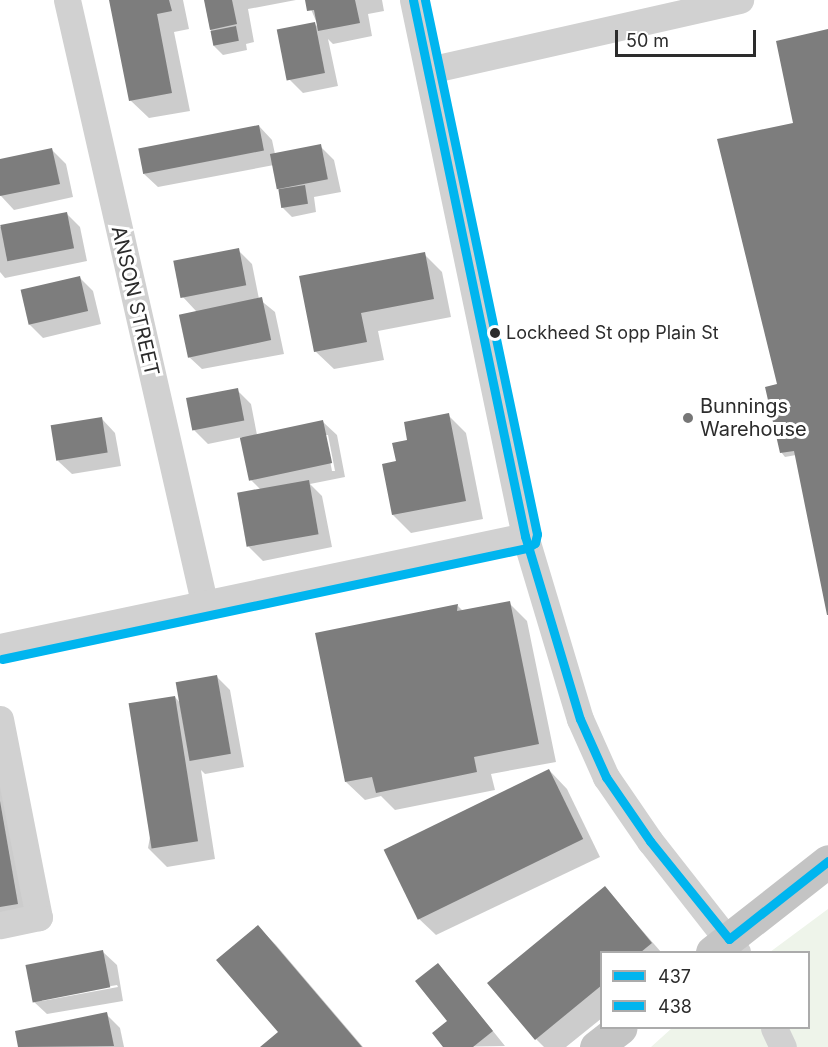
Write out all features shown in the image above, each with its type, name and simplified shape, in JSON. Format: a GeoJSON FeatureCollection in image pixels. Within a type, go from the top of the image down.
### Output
{"type":"FeatureCollection","features":[{"type":"Feature","properties":{"kind":"main road"},"geometry":{"type":"LineString","coordinates":[[726,948],[828,861]]}},
{"type":"Feature","properties":{"kind":"main road"},"geometry":{"type":"LineString","coordinates":[[596,1047],[619,1029]]}},
{"type":"Feature","properties":{"kind":"street","name":"ANSON STREET"},"geometry":{"type":"LineString","coordinates":[[67,0],[204,602]]}},
{"type":"Feature","properties":{"kind":"street"},"geometry":{"type":"LineString","coordinates":[[413,0],[525,536],[569,686],[606,777],[726,948]]}},
{"type":"Feature","properties":{"kind":"street"},"geometry":{"type":"LineString","coordinates":[[429,69],[740,0]]}},
{"type":"Feature","properties":{"kind":"street"},"geometry":{"type":"LineString","coordinates":[[0,647],[204,602],[525,536]]}},
{"type":"Feature","properties":{"kind":"street"},"geometry":{"type":"LineString","coordinates":[[0,719],[39,917],[0,925]]}},
{"type":"Feature","properties":{"kind":"street"},"geometry":{"type":"LineString","coordinates":[[774,1029],[783,1047]]}},
{"type":"Feature","properties":{"kind":"shaded area"},"geometry":{"type":"Polygon","coordinates":[[[828,909],[828,1047],[651,1047],[671,1029],[810,1029],[810,951],[771,951],[828,909]]]}},
{"type":"Feature","properties":{"kind":"building"},"geometry":{"type":"Polygon","coordinates":[[[109,0],[169,0],[172,11],[157,14],[172,93],[129,101],[109,0]]]}},
{"type":"Feature","properties":{"kind":"building"},"geometry":{"type":"Polygon","coordinates":[[[204,0],[232,0],[237,24],[210,30],[204,0]]]}},
{"type":"Feature","properties":{"kind":"building"},"geometry":{"type":"Polygon","coordinates":[[[305,0],[355,0],[360,23],[318,31],[314,10],[307,11],[305,0]]]}},
{"type":"Feature","properties":{"kind":"building"},"geometry":{"type":"Polygon","coordinates":[[[315,22],[325,73],[287,80],[277,29],[315,22]]]}},
{"type":"Feature","properties":{"kind":"building"},"geometry":{"type":"Polygon","coordinates":[[[236,26],[239,41],[213,46],[210,31],[236,26]]]}},
{"type":"Feature","properties":{"kind":"building","name":"Bunnings Warehouse"},"geometry":{"type":"Polygon","coordinates":[[[828,29],[827,615],[794,451],[780,453],[765,387],[777,384],[717,139],[793,123],[776,41],[828,29]]]}},
{"type":"Feature","properties":{"kind":"building"},"geometry":{"type":"Polygon","coordinates":[[[259,125],[264,151],[143,174],[138,148],[259,125]]]}},
{"type":"Feature","properties":{"kind":"building"},"geometry":{"type":"Polygon","coordinates":[[[321,144],[328,179],[277,189],[270,154],[321,144]]]}},
{"type":"Feature","properties":{"kind":"building"},"geometry":{"type":"Polygon","coordinates":[[[52,148],[60,184],[0,196],[0,159],[52,148]]]}},
{"type":"Feature","properties":{"kind":"building"},"geometry":{"type":"Polygon","coordinates":[[[305,185],[308,204],[281,208],[278,189],[305,185]]]}},
{"type":"Feature","properties":{"kind":"building"},"geometry":{"type":"Polygon","coordinates":[[[67,212],[74,248],[7,261],[0,225],[67,212]]]}},
{"type":"Feature","properties":{"kind":"building"},"geometry":{"type":"Polygon","coordinates":[[[239,248],[246,285],[180,298],[173,261],[239,248]]]}},
{"type":"Feature","properties":{"kind":"building"},"geometry":{"type":"Polygon","coordinates":[[[425,252],[434,299],[361,313],[367,342],[314,352],[299,276],[425,252]]]}},
{"type":"Feature","properties":{"kind":"building"},"geometry":{"type":"Polygon","coordinates":[[[80,276],[88,311],[29,325],[21,290],[80,276]]]}},
{"type":"Feature","properties":{"kind":"building"},"geometry":{"type":"Polygon","coordinates":[[[262,297],[271,340],[188,358],[179,315],[262,297]]]}},
{"type":"Feature","properties":{"kind":"building"},"geometry":{"type":"Polygon","coordinates":[[[238,388],[244,420],[192,431],[186,398],[238,388]]]}},
{"type":"Feature","properties":{"kind":"building"},"geometry":{"type":"Polygon","coordinates":[[[449,413],[466,501],[392,515],[382,464],[396,461],[392,443],[407,440],[404,422],[449,413]]]}},
{"type":"Feature","properties":{"kind":"building"},"geometry":{"type":"Polygon","coordinates":[[[102,417],[108,453],[56,461],[51,425],[102,417]]]}},
{"type":"Feature","properties":{"kind":"building"},"geometry":{"type":"Polygon","coordinates":[[[323,420],[332,463],[249,481],[240,438],[323,420]]]}},
{"type":"Feature","properties":{"kind":"building"},"geometry":{"type":"Polygon","coordinates":[[[309,480],[319,534],[247,547],[237,493],[309,480]]]}},
{"type":"Feature","properties":{"kind":"building"},"geometry":{"type":"Polygon","coordinates":[[[510,601],[539,744],[474,757],[477,772],[376,793],[372,777],[345,782],[315,633],[458,604],[457,611],[510,601]]]}},
{"type":"Feature","properties":{"kind":"building"},"geometry":{"type":"Polygon","coordinates":[[[217,675],[231,754],[190,761],[176,682],[217,675]]]}},
{"type":"Feature","properties":{"kind":"building"},"geometry":{"type":"Polygon","coordinates":[[[175,696],[198,841],[152,849],[129,703],[175,696]]]}},
{"type":"Feature","properties":{"kind":"building"},"geometry":{"type":"Polygon","coordinates":[[[549,769],[583,839],[418,920],[384,850],[549,769]]]}},
{"type":"Feature","properties":{"kind":"building"},"geometry":{"type":"Polygon","coordinates":[[[0,801],[18,904],[0,907],[0,801]]]}},
{"type":"Feature","properties":{"kind":"building"},"geometry":{"type":"Polygon","coordinates":[[[605,886],[652,943],[642,951],[600,951],[600,987],[535,1040],[487,983],[605,886]]]}},
{"type":"Feature","properties":{"kind":"building"},"geometry":{"type":"Polygon","coordinates":[[[258,925],[362,1047],[260,1047],[278,1032],[216,960],[258,925]]]}},
{"type":"Feature","properties":{"kind":"building"},"geometry":{"type":"Polygon","coordinates":[[[103,950],[110,987],[33,1002],[25,965],[103,950]]]}},
{"type":"Feature","properties":{"kind":"building"},"geometry":{"type":"Polygon","coordinates":[[[438,963],[493,1031],[473,1047],[443,1047],[432,1033],[447,1021],[415,981],[438,963]]]}},
{"type":"Feature","properties":{"kind":"building"},"geometry":{"type":"Polygon","coordinates":[[[107,1012],[114,1046],[18,1047],[15,1031],[107,1012]]]}},
{"type":"Feature","properties":{"kind":"transit line","name":"437"},"geometry":{"type":"LineString","coordinates":[[413,0],[525,536],[580,719],[606,777],[650,841],[729,939],[828,861]]}},
{"type":"Feature","properties":{"kind":"transit line","name":"438"},"geometry":{"type":"LineString","coordinates":[[2,659],[527,548],[535,543],[537,534],[425,0]]}},
{"type":"Feature","properties":{"kind":"place","name":"Lockheed St opp Plain St"},"geometry":{"type":"Point","coordinates":[495,333]}},
{"type":"Feature","properties":{"kind":"place","name":"Bunnings Warehouse"},"geometry":{"type":"Point","coordinates":[688,418]}}]}
